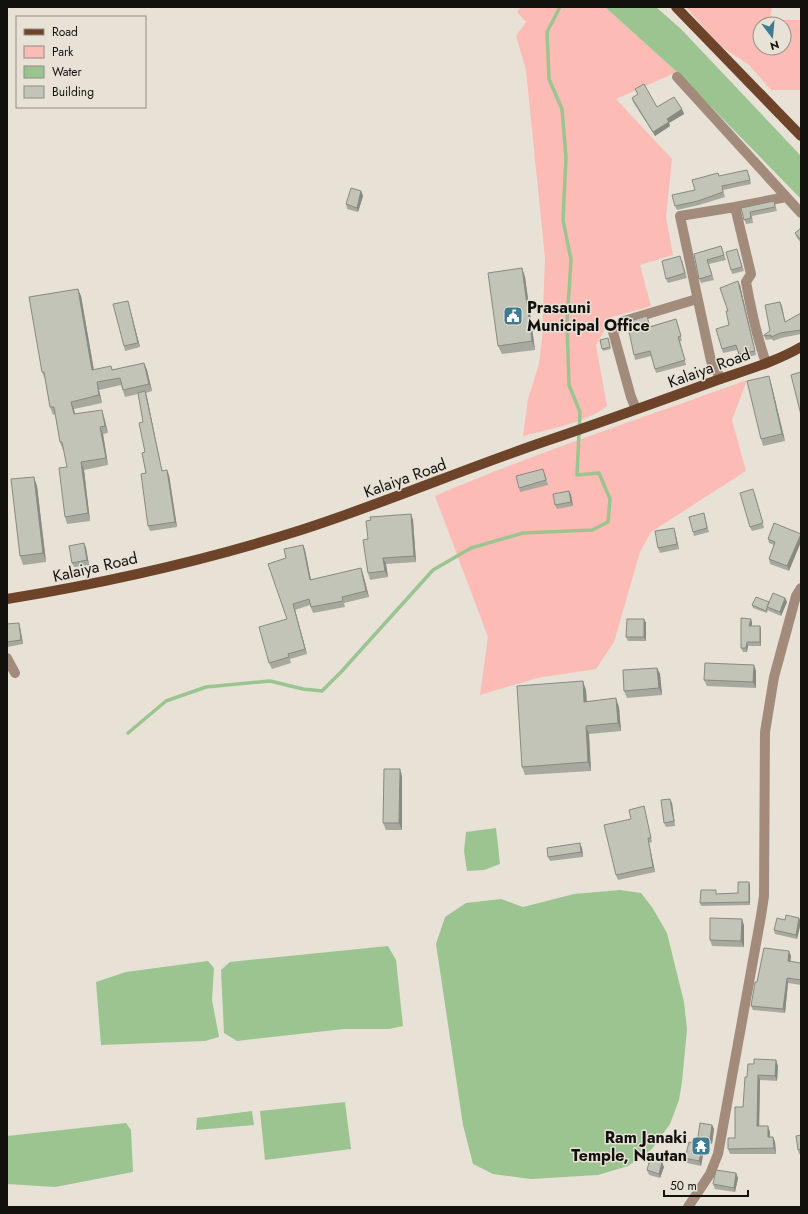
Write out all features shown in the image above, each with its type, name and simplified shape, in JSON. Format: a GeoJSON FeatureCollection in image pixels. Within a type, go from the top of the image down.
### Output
{"type":"FeatureCollection","features":[{"type":"Feature","properties":{"kind":"main road"},"geometry":{"type":"LineString","coordinates":[[676,7],[801,136]]}},
{"type":"Feature","properties":{"kind":"main road","name":"Kalaiya Road"},"geometry":{"type":"LineString","coordinates":[[7,599],[54,592],[197,559],[300,530],[415,491],[636,409],[695,390],[766,363],[801,347]]}},
{"type":"Feature","properties":{"kind":"street"},"geometry":{"type":"LineString","coordinates":[[677,77],[801,213]]}},
{"type":"Feature","properties":{"kind":"street"},"geometry":{"type":"LineString","coordinates":[[721,379],[711,361],[680,216],[786,197]]}},
{"type":"Feature","properties":{"kind":"street"},"geometry":{"type":"LineString","coordinates":[[735,207],[751,274],[746,282],[751,308],[758,341],[766,363]]}},
{"type":"Feature","properties":{"kind":"street"},"geometry":{"type":"LineString","coordinates":[[636,409],[631,397],[613,332],[624,321],[697,299]]}},
{"type":"Feature","properties":{"kind":"street"},"geometry":{"type":"LineString","coordinates":[[688,1207],[710,1174],[718,1154],[723,1131],[764,896],[765,732],[774,677],[796,596],[801,588]]}},
{"type":"Feature","properties":{"kind":"street"},"geometry":{"type":"LineString","coordinates":[[7,658],[15,673]]}},
{"type":"Feature","properties":{"kind":"green space"},"geometry":{"type":"Polygon","coordinates":[[[521,7],[605,7],[677,72],[616,99],[672,159],[666,217],[673,255],[640,265],[651,306],[612,317],[596,345],[607,406],[599,412],[578,421],[523,436],[528,399],[539,364],[542,339],[545,258],[526,70],[516,36],[526,22],[517,12],[521,7]]]}},
{"type":"Feature","properties":{"kind":"green space"},"geometry":{"type":"Polygon","coordinates":[[[686,7],[772,7],[771,16],[752,16],[752,56],[792,56],[792,20],[801,20],[801,90],[771,90],[748,64],[720,46],[686,7]]]}},
{"type":"Feature","properties":{"kind":"green space"},"geometry":{"type":"Polygon","coordinates":[[[747,380],[732,420],[746,471],[651,532],[640,552],[614,642],[596,669],[537,678],[480,695],[488,637],[435,496],[551,450],[747,380]]]}},
{"type":"Feature","properties":{"kind":"water"},"geometry":{"type":"Polygon","coordinates":[[[605,7],[656,7],[681,29],[801,156],[801,199],[677,72],[605,7]]]}},
{"type":"Feature","properties":{"kind":"water"},"geometry":{"type":"Polygon","coordinates":[[[496,828],[500,864],[484,870],[467,871],[464,851],[466,832],[496,828]]]}},
{"type":"Feature","properties":{"kind":"water"},"geometry":{"type":"Polygon","coordinates":[[[620,890],[641,893],[652,907],[667,933],[684,1002],[687,1029],[682,1082],[679,1100],[670,1124],[652,1149],[628,1166],[598,1175],[531,1179],[493,1174],[473,1164],[463,1125],[436,944],[445,917],[466,903],[501,899],[523,907],[574,894],[620,890]]]}},
{"type":"Feature","properties":{"kind":"water"},"geometry":{"type":"Polygon","coordinates":[[[388,946],[396,960],[403,1026],[389,1029],[344,1029],[237,1041],[224,1033],[221,970],[230,962],[388,946]]]}},
{"type":"Feature","properties":{"kind":"water"},"geometry":{"type":"Polygon","coordinates":[[[208,961],[214,968],[212,1000],[219,1037],[205,1041],[101,1045],[96,982],[126,972],[208,961]]]}},
{"type":"Feature","properties":{"kind":"water"},"geometry":{"type":"Polygon","coordinates":[[[345,1102],[351,1149],[265,1160],[260,1111],[345,1102]]]}},
{"type":"Feature","properties":{"kind":"water"},"geometry":{"type":"Polygon","coordinates":[[[252,1111],[254,1125],[196,1130],[197,1118],[252,1111]]]}},
{"type":"Feature","properties":{"kind":"water"},"geometry":{"type":"Polygon","coordinates":[[[126,1123],[131,1130],[133,1172],[55,1187],[7,1184],[7,1136],[126,1123]]]}},
{"type":"Feature","properties":{"kind":"building"},"geometry":{"type":"Polygon","coordinates":[[[644,84],[657,107],[674,97],[682,109],[667,119],[669,122],[653,132],[632,98],[638,94],[635,89],[644,84]]]}},
{"type":"Feature","properties":{"kind":"building"},"geometry":{"type":"Polygon","coordinates":[[[747,170],[750,180],[722,186],[723,192],[698,201],[675,206],[672,195],[695,190],[692,180],[718,173],[719,176],[747,170]]]}},
{"type":"Feature","properties":{"kind":"building"},"geometry":{"type":"Polygon","coordinates":[[[351,188],[361,191],[357,208],[346,204],[351,188]]]}},
{"type":"Feature","properties":{"kind":"building"},"geometry":{"type":"Polygon","coordinates":[[[774,201],[775,207],[750,212],[751,218],[744,220],[741,208],[774,201]]]}},
{"type":"Feature","properties":{"kind":"building"},"geometry":{"type":"Polygon","coordinates":[[[801,228],[801,240],[795,233],[801,228]]]}},
{"type":"Feature","properties":{"kind":"building"},"geometry":{"type":"Polygon","coordinates":[[[721,246],[724,255],[707,260],[712,275],[699,279],[694,254],[721,246]]]}},
{"type":"Feature","properties":{"kind":"building"},"geometry":{"type":"Polygon","coordinates":[[[737,249],[742,267],[731,270],[726,252],[737,249]]]}},
{"type":"Feature","properties":{"kind":"building"},"geometry":{"type":"Polygon","coordinates":[[[680,256],[685,273],[666,279],[662,261],[680,256]]]}},
{"type":"Feature","properties":{"kind":"building","name":"Prasauni Municipal Office"},"geometry":{"type":"Polygon","coordinates":[[[522,268],[532,341],[498,346],[488,273],[522,268]]]}},
{"type":"Feature","properties":{"kind":"building"},"geometry":{"type":"Polygon","coordinates":[[[738,281],[755,351],[739,354],[736,345],[722,349],[716,329],[729,325],[726,311],[728,311],[720,288],[738,281]]]}},
{"type":"Feature","properties":{"kind":"building"},"geometry":{"type":"Polygon","coordinates":[[[78,289],[92,370],[111,366],[112,370],[144,363],[149,384],[123,390],[120,378],[97,382],[99,395],[71,402],[74,414],[102,410],[105,426],[100,427],[106,458],[81,462],[88,513],[65,517],[59,468],[67,467],[62,442],[60,442],[54,407],[50,407],[44,372],[42,372],[29,297],[78,289]]]}},
{"type":"Feature","properties":{"kind":"building"},"geometry":{"type":"Polygon","coordinates":[[[128,301],[138,343],[124,346],[113,304],[128,301]]]}},
{"type":"Feature","properties":{"kind":"building"},"geometry":{"type":"Polygon","coordinates":[[[780,302],[785,322],[801,313],[801,330],[780,333],[771,337],[771,335],[764,336],[770,331],[765,305],[780,302]]]}},
{"type":"Feature","properties":{"kind":"building"},"geometry":{"type":"Polygon","coordinates":[[[647,316],[650,327],[676,319],[681,336],[678,337],[685,360],[655,369],[650,351],[634,355],[627,322],[647,316]]]}},
{"type":"Feature","properties":{"kind":"building"},"geometry":{"type":"Polygon","coordinates":[[[608,338],[610,347],[602,349],[600,340],[608,338]]]}},
{"type":"Feature","properties":{"kind":"building"},"geometry":{"type":"Polygon","coordinates":[[[801,372],[801,415],[791,375],[801,372]]]}},
{"type":"Feature","properties":{"kind":"building"},"geometry":{"type":"Polygon","coordinates":[[[769,376],[782,434],[761,439],[747,381],[769,376]]]}},
{"type":"Feature","properties":{"kind":"building"},"geometry":{"type":"Polygon","coordinates":[[[145,391],[162,471],[167,470],[175,522],[148,526],[141,474],[146,473],[142,453],[145,452],[139,423],[143,422],[138,393],[145,391]]]}},
{"type":"Feature","properties":{"kind":"building"},"geometry":{"type":"Polygon","coordinates":[[[543,469],[546,480],[519,488],[516,476],[543,469]]]}},
{"type":"Feature","properties":{"kind":"building"},"geometry":{"type":"Polygon","coordinates":[[[34,477],[43,553],[20,556],[11,479],[34,477]]]}},
{"type":"Feature","properties":{"kind":"building"},"geometry":{"type":"Polygon","coordinates":[[[753,489],[763,523],[750,527],[740,493],[753,489]]]}},
{"type":"Feature","properties":{"kind":"building"},"geometry":{"type":"Polygon","coordinates":[[[569,491],[571,502],[555,505],[553,494],[569,491]]]}},
{"type":"Feature","properties":{"kind":"building"},"geometry":{"type":"Polygon","coordinates":[[[704,513],[707,528],[693,532],[689,517],[704,513]]]}},
{"type":"Feature","properties":{"kind":"building"},"geometry":{"type":"Polygon","coordinates":[[[411,514],[414,556],[383,558],[385,571],[368,573],[363,540],[368,539],[366,521],[371,520],[370,517],[411,514]]]}},
{"type":"Feature","properties":{"kind":"building"},"geometry":{"type":"Polygon","coordinates":[[[774,523],[801,534],[787,566],[769,559],[775,542],[768,539],[774,523]]]}},
{"type":"Feature","properties":{"kind":"building"},"geometry":{"type":"Polygon","coordinates":[[[674,528],[677,544],[658,548],[655,531],[674,528]]]}},
{"type":"Feature","properties":{"kind":"building"},"geometry":{"type":"Polygon","coordinates":[[[84,543],[87,560],[72,563],[69,546],[84,543]]]}},
{"type":"Feature","properties":{"kind":"building"},"geometry":{"type":"Polygon","coordinates":[[[303,545],[310,580],[361,568],[366,591],[342,597],[343,601],[311,607],[309,599],[293,604],[305,649],[288,654],[289,657],[269,663],[259,627],[287,619],[268,564],[286,558],[284,549],[303,545]]]}},
{"type":"Feature","properties":{"kind":"building"},"geometry":{"type":"Polygon","coordinates":[[[773,593],[785,598],[780,612],[767,607],[773,593]]]}},
{"type":"Feature","properties":{"kind":"building"},"geometry":{"type":"Polygon","coordinates":[[[756,597],[769,602],[766,611],[752,605],[756,597]]]}},
{"type":"Feature","properties":{"kind":"building"},"geometry":{"type":"Polygon","coordinates":[[[741,618],[751,619],[749,626],[760,626],[760,642],[747,642],[746,648],[741,648],[741,618]]]}},
{"type":"Feature","properties":{"kind":"building"},"geometry":{"type":"Polygon","coordinates":[[[627,619],[644,619],[644,637],[626,637],[627,619]]]}},
{"type":"Feature","properties":{"kind":"building"},"geometry":{"type":"Polygon","coordinates":[[[19,623],[21,640],[7,642],[7,624],[19,623]]]}},
{"type":"Feature","properties":{"kind":"building"},"geometry":{"type":"Polygon","coordinates":[[[705,663],[754,665],[753,682],[704,680],[705,663]]]}},
{"type":"Feature","properties":{"kind":"building"},"geometry":{"type":"Polygon","coordinates":[[[657,668],[659,688],[624,691],[623,670],[657,668]]]}},
{"type":"Feature","properties":{"kind":"building"},"geometry":{"type":"Polygon","coordinates":[[[583,681],[584,702],[616,698],[618,723],[586,726],[588,762],[522,767],[517,686],[583,681]]]}},
{"type":"Feature","properties":{"kind":"building"},"geometry":{"type":"Polygon","coordinates":[[[384,769],[400,769],[399,823],[383,823],[384,769]]]}},
{"type":"Feature","properties":{"kind":"building"},"geometry":{"type":"Polygon","coordinates":[[[670,799],[674,821],[664,823],[661,800],[670,799]]]}},
{"type":"Feature","properties":{"kind":"building"},"geometry":{"type":"Polygon","coordinates":[[[644,806],[651,838],[648,838],[653,867],[616,875],[604,825],[631,819],[629,810],[644,806]]]}},
{"type":"Feature","properties":{"kind":"building"},"geometry":{"type":"Polygon","coordinates":[[[580,843],[581,852],[548,857],[547,848],[580,843]]]}},
{"type":"Feature","properties":{"kind":"building"},"geometry":{"type":"Polygon","coordinates":[[[738,882],[749,882],[749,902],[700,903],[701,890],[716,890],[716,894],[738,893],[738,882]]]}},
{"type":"Feature","properties":{"kind":"building"},"geometry":{"type":"Polygon","coordinates":[[[786,915],[799,918],[796,935],[774,930],[777,918],[785,920],[786,915]]]}},
{"type":"Feature","properties":{"kind":"building"},"geometry":{"type":"Polygon","coordinates":[[[710,918],[742,919],[741,941],[710,940],[710,918]]]}},
{"type":"Feature","properties":{"kind":"building"},"geometry":{"type":"Polygon","coordinates":[[[764,948],[789,951],[788,961],[801,963],[801,980],[787,978],[783,1009],[751,1006],[755,982],[757,982],[764,948]]]}},
{"type":"Feature","properties":{"kind":"building"},"geometry":{"type":"Polygon","coordinates":[[[754,1059],[776,1060],[775,1076],[758,1075],[757,1126],[768,1126],[768,1137],[773,1137],[774,1148],[728,1149],[728,1138],[735,1138],[735,1107],[743,1107],[745,1077],[747,1077],[748,1064],[754,1064],[754,1059]]]}},
{"type":"Feature","properties":{"kind":"building"},"geometry":{"type":"Polygon","coordinates":[[[700,1123],[712,1125],[710,1139],[698,1137],[700,1123]]]}},
{"type":"Feature","properties":{"kind":"building"},"geometry":{"type":"Polygon","coordinates":[[[801,1135],[801,1149],[798,1150],[796,1136],[801,1135]]]}},
{"type":"Feature","properties":{"kind":"building"},"geometry":{"type":"Polygon","coordinates":[[[689,1142],[703,1145],[699,1161],[685,1158],[689,1142]]]}},
{"type":"Feature","properties":{"kind":"building"},"geometry":{"type":"Polygon","coordinates":[[[650,1159],[662,1162],[659,1174],[647,1170],[650,1159]]]}},
{"type":"Feature","properties":{"kind":"building"},"geometry":{"type":"Polygon","coordinates":[[[716,1170],[736,1173],[734,1188],[713,1184],[716,1170]]]}},
{"type":"Feature","properties":{"kind":"waterway"},"geometry":{"type":"LineString","coordinates":[[128,733],[166,701],[206,687],[270,681],[303,689],[322,691],[433,570],[471,548],[523,533],[592,530],[608,522],[610,499],[599,473],[577,475],[580,412],[569,385],[567,322],[571,260],[563,220],[566,158],[562,109],[549,79],[547,32],[560,7]]}},
{"type":"Feature","properties":{"kind":"place","name":"Prasauni Municipal Office"},"geometry":{"type":"Point","coordinates":[513,316]}},
{"type":"Feature","properties":{"kind":"place","name":"Ram Janaki Temple, Nautan"},"geometry":{"type":"Point","coordinates":[701,1146]}}]}
